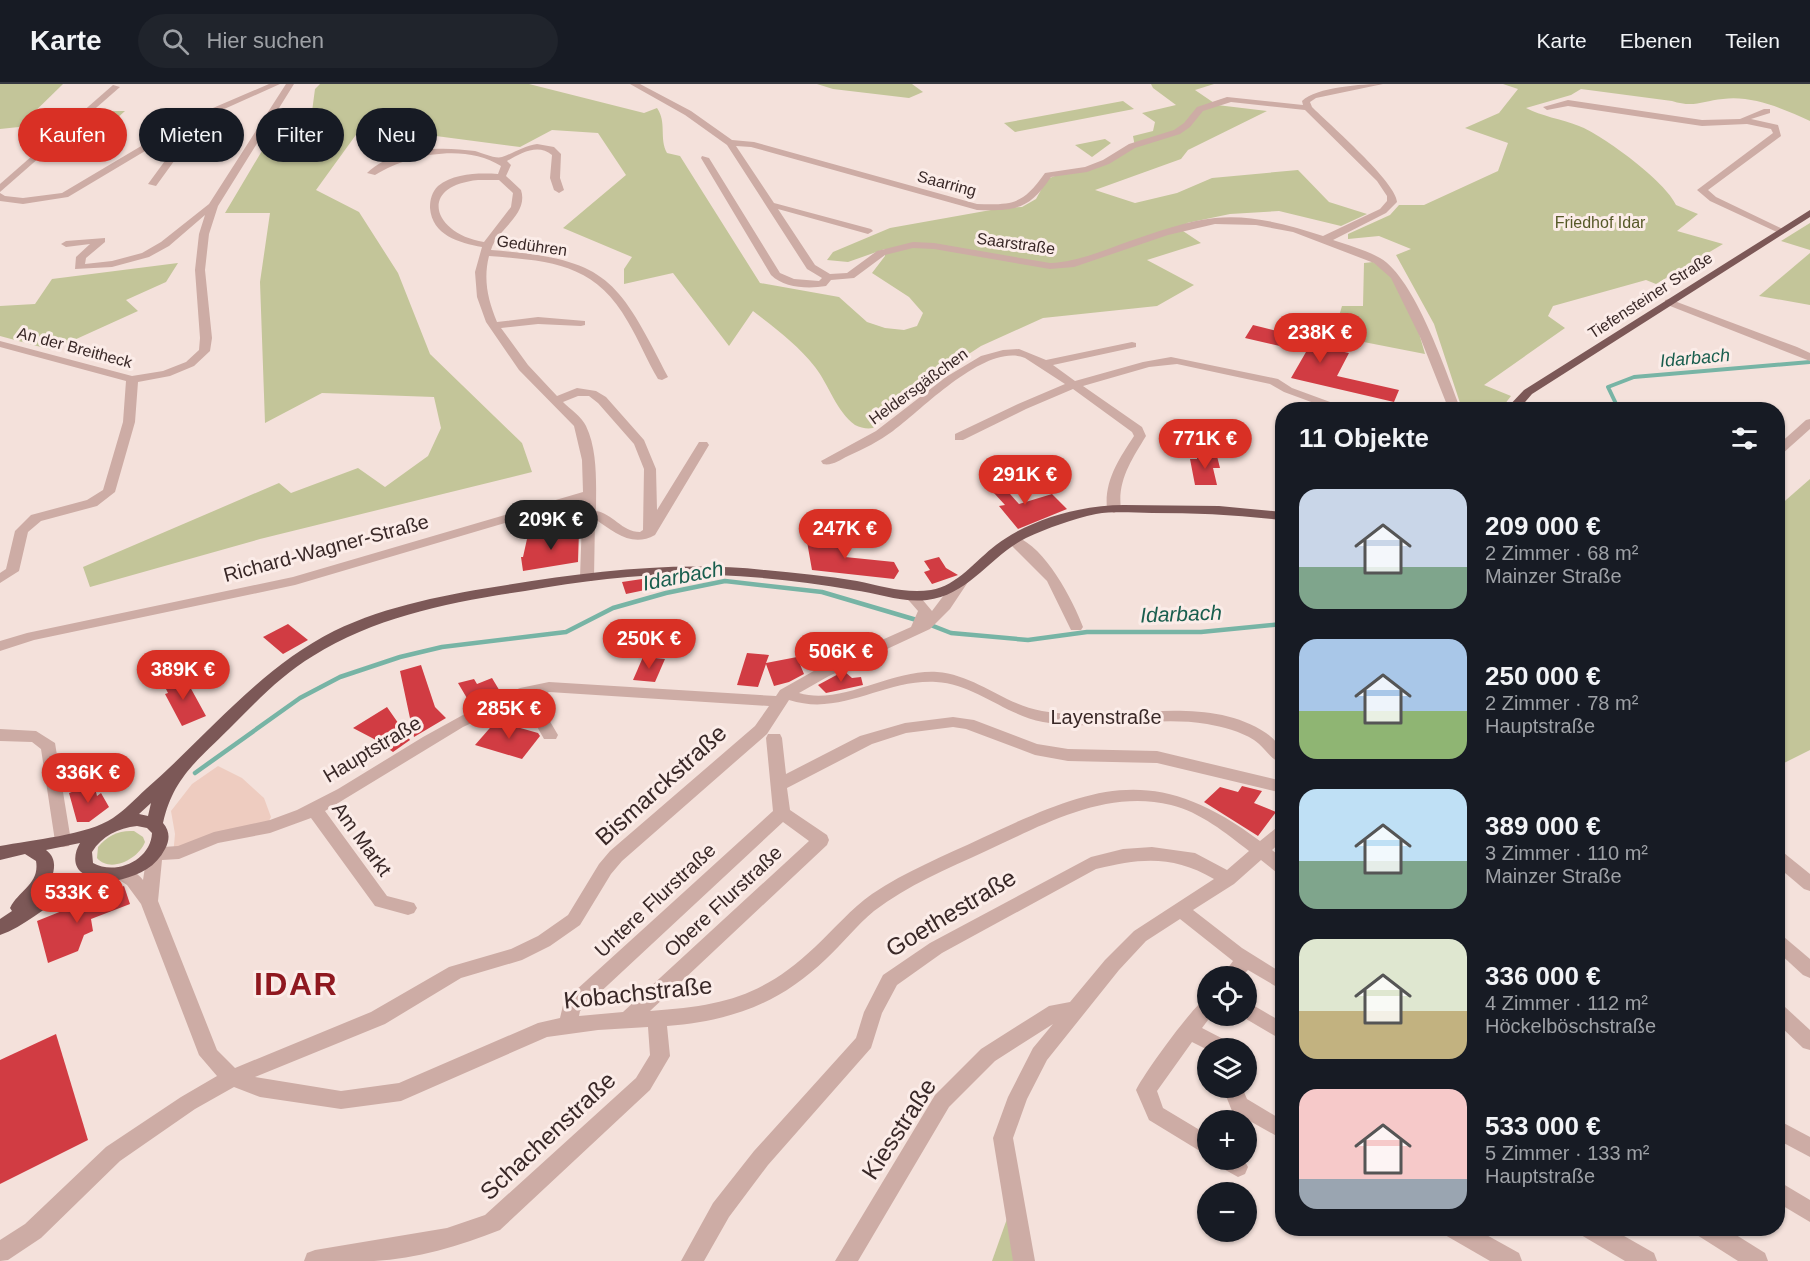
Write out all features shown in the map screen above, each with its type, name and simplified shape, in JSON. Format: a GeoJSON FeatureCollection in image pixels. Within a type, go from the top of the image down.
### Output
{"type":"FeatureCollection","features":[{"type":"Feature","properties":{"kind":"main road","name":"Tiefensteiner Straße"},"geometry":{"type":"LineString","coordinates":[[1519,402],[1528,392],[1810,213]]}},
{"type":"Feature","properties":{"kind":"main road"},"geometry":{"type":"LineString","coordinates":[[0,853],[98,833],[119,822],[175,772],[280,671],[306,653],[341,634],[398,612],[458,597],[657,570],[701,570],[781,576],[911,595],[940,594],[961,582],[992,553],[1013,540],[1073,517],[1114,509],[1232,511],[1275,515]]}},
{"type":"Feature","properties":{"kind":"main road"},"geometry":{"type":"LineString","coordinates":[[154,825],[159,804],[175,772]]}},
{"type":"Feature","properties":{"kind":"main road"},"geometry":{"type":"LineString","coordinates":[[0,928],[77,882],[122,873],[140,865],[154,853],[161,837],[154,825],[137,820],[119,822]]}},
{"type":"Feature","properties":{"kind":"main road"},"geometry":{"type":"LineString","coordinates":[[98,833],[87,845],[82,858],[87,869],[104,875]]}},
{"type":"Feature","properties":{"kind":"main road"},"geometry":{"type":"LineString","coordinates":[[0,928],[44,880],[46,865],[44,857],[27,847]]}},
{"type":"Feature","properties":{"kind":"street"},"geometry":{"type":"LineString","coordinates":[[217,108],[276,84]]}},
{"type":"Feature","properties":{"kind":"street","name":"An der Breitheck"},"geometry":{"type":"LineString","coordinates":[[0,344],[132,380],[166,374],[190,364],[204,351],[206,338],[200,270],[201,249],[213,206],[290,84]]}},
{"type":"Feature","properties":{"kind":"street"},"geometry":{"type":"LineString","coordinates":[[634,84],[688,113],[730,143],[811,267],[828,277]]}},
{"type":"Feature","properties":{"kind":"street"},"geometry":{"type":"LineString","coordinates":[[1326,239],[1383,211],[1392,202],[1392,196],[1380,179],[1308,108],[1306,100],[1313,96],[1379,84]]}},
{"type":"Feature","properties":{"kind":"street"},"geometry":{"type":"LineString","coordinates":[[0,189],[116,87]]}},
{"type":"Feature","properties":{"kind":"street","name":"Saarring"},"geometry":{"type":"LineString","coordinates":[[730,143],[751,144],[977,207],[1002,208],[1024,204],[1033,198],[1048,175],[1087,169],[1106,162],[1132,146],[1177,132],[1187,125],[1200,109],[1219,101],[1230,99],[1308,108]]}},
{"type":"Feature","properties":{"kind":"street"},"geometry":{"type":"LineString","coordinates":[[1547,107],[1568,103],[1718,124],[1741,120],[1767,111]]}},
{"type":"Feature","properties":{"kind":"street"},"geometry":{"type":"LineString","coordinates":[[1741,120],[1771,126],[1777,129],[1778,134],[1707,184],[1702,192],[1782,231]]}},
{"type":"Feature","properties":{"kind":"street"},"geometry":{"type":"LineString","coordinates":[[501,161],[531,147],[553,149],[557,154],[555,178],[559,190]]}},
{"type":"Feature","properties":{"kind":"street"},"geometry":{"type":"LineString","coordinates":[[0,196],[2,200],[23,201],[65,195],[139,151]]}},
{"type":"Feature","properties":{"kind":"street"},"geometry":{"type":"LineString","coordinates":[[372,172],[395,158],[430,151],[467,153],[501,161],[506,165],[501,177]]}},
{"type":"Feature","properties":{"kind":"street","name":"Saarstraße"},"geometry":{"type":"LineString","coordinates":[[705,158],[776,275],[793,283],[822,284],[828,277],[850,276],[880,253],[913,245],[934,246],[1050,266],[1070,265],[1165,233],[1215,222],[1256,222],[1326,239],[1378,261],[1395,276],[1426,337],[1452,402]]}},
{"type":"Feature","properties":{"kind":"street"},"geometry":{"type":"LineString","coordinates":[[153,184],[169,162]]}},
{"type":"Feature","properties":{"kind":"street"},"geometry":{"type":"LineString","coordinates":[[486,249],[444,230],[437,220],[435,198],[444,187],[460,180],[501,177],[514,187],[519,199],[486,249],[481,263],[479,286],[494,326],[518,363],[580,425],[585,437],[589,494],[587,579]]}},
{"type":"Feature","properties":{"kind":"street"},"geometry":{"type":"LineString","coordinates":[[66,244],[101,240],[81,256],[79,267],[106,266],[139,257],[164,245],[193,218],[213,206]]}},
{"type":"Feature","properties":{"kind":"street"},"geometry":{"type":"LineString","coordinates":[[772,207],[780,206],[868,231]]}},
{"type":"Feature","properties":{"kind":"street","name":"Gedühren"},"geometry":{"type":"LineString","coordinates":[[486,249],[573,265],[595,276],[626,309],[663,377]]}},
{"type":"Feature","properties":{"kind":"street"},"geometry":{"type":"LineString","coordinates":[[1670,302],[1793,348],[1810,358]]}},
{"type":"Feature","properties":{"kind":"street"},"geometry":{"type":"LineString","coordinates":[[494,326],[526,321],[555,320],[581,323]]}},
{"type":"Feature","properties":{"kind":"street"},"geometry":{"type":"LineString","coordinates":[[1044,364],[1132,345]]}},
{"type":"Feature","properties":{"kind":"street","name":"Heldersgäßchen"},"geometry":{"type":"LineString","coordinates":[[827,461],[886,431],[981,360],[1005,352],[1019,352],[1028,354],[1044,364],[1128,422],[1140,434],[1123,464],[1113,496],[1114,509]]}},
{"type":"Feature","properties":{"kind":"street"},"geometry":{"type":"LineString","coordinates":[[959,437],[1019,407],[1074,385],[1165,360],[1274,381],[1288,390],[1323,402]]}},
{"type":"Feature","properties":{"kind":"street"},"geometry":{"type":"LineString","coordinates":[[0,579],[12,571],[22,531],[36,518],[92,503],[110,492],[130,424],[134,402],[132,380]]}},
{"type":"Feature","properties":{"kind":"street"},"geometry":{"type":"LineString","coordinates":[[554,401],[577,392],[592,393],[602,400],[640,444],[650,469],[650,532]]}},
{"type":"Feature","properties":{"kind":"street"},"geometry":{"type":"LineString","coordinates":[[1785,445],[1810,423]]}},
{"type":"Feature","properties":{"kind":"street"},"geometry":{"type":"LineString","coordinates":[[587,516],[598,515],[611,525],[637,538],[645,537],[703,445]]}},
{"type":"Feature","properties":{"kind":"street","name":"Richard-Wagner-Straße"},"geometry":{"type":"LineString","coordinates":[[0,646],[32,636],[295,581],[589,494]]}},
{"type":"Feature","properties":{"kind":"street"},"geometry":{"type":"LineString","coordinates":[[1013,540],[1040,561],[1057,581],[1076,627]]}},
{"type":"Feature","properties":{"kind":"street"},"geometry":{"type":"LineString","coordinates":[[782,698],[808,679],[930,622],[961,582]]}},
{"type":"Feature","properties":{"kind":"street"},"geometry":{"type":"LineString","coordinates":[[911,595],[924,608],[924,616],[917,628]]}},
{"type":"Feature","properties":{"kind":"street","name":"Layenstraße"},"geometry":{"type":"LineString","coordinates":[[782,698],[815,701],[877,686],[936,676],[968,684],[1036,716],[1060,720],[1095,721],[1168,716],[1224,722],[1258,735],[1275,751]]}},
{"type":"Feature","properties":{"kind":"street","name":"Hauptstraße"},"geometry":{"type":"LineString","coordinates":[[154,853],[172,856],[214,838],[266,827],[314,809],[358,786],[475,713],[525,692],[549,687],[758,699],[782,698]]}},
{"type":"Feature","properties":{"kind":"street"},"geometry":{"type":"LineString","coordinates":[[525,692],[550,735]]}},
{"type":"Feature","properties":{"kind":"street","name":"Bismarckstraße"},"geometry":{"type":"LineString","coordinates":[[0,1252],[33,1231],[112,1154],[188,1103],[232,1078],[378,1018],[456,972],[516,956],[544,941],[574,920],[605,868],[616,856],[761,730],[782,698]]}},
{"type":"Feature","properties":{"kind":"street"},"geometry":{"type":"LineString","coordinates":[[779,785],[866,740],[905,728],[953,722],[968,724],[1035,749],[1068,755],[1157,757],[1275,785]]}},
{"type":"Feature","properties":{"kind":"street"},"geometry":{"type":"LineString","coordinates":[[0,735],[36,737],[48,747],[63,841]]}},
{"type":"Feature","properties":{"kind":"street"},"geometry":{"type":"LineString","coordinates":[[774,738],[782,813]]}},
{"type":"Feature","properties":{"kind":"street","name":"Kobachstraße"},"geometry":{"type":"LineString","coordinates":[[122,873],[132,880],[149,901],[209,1055],[232,1078],[260,1088],[341,1100],[400,1092],[545,1029],[568,1024],[629,1019],[657,1020],[729,1009],[755,1000],[784,985],[808,966],[865,909],[917,875],[1067,808],[1132,796],[1170,799],[1196,809],[1261,850]]}},
{"type":"Feature","properties":{"kind":"street","name":"Am Markt"},"geometry":{"type":"LineString","coordinates":[[314,809],[381,902],[408,908]]}},
{"type":"Feature","properties":{"kind":"street","name":"Obere Flurstraße"},"geometry":{"type":"LineString","coordinates":[[629,1019],[821,840],[782,813]]}},
{"type":"Feature","properties":{"kind":"street","name":"Untere Flurstraße"},"geometry":{"type":"LineString","coordinates":[[568,1024],[571,1007],[782,813]]}},
{"type":"Feature","properties":{"kind":"street"},"geometry":{"type":"LineString","coordinates":[[1024,1261],[1003,1138],[1018,1096],[1040,1054],[1112,965],[1140,936],[1228,879],[1275,838]]}},
{"type":"Feature","properties":{"kind":"street"},"geometry":{"type":"LineString","coordinates":[[1261,850],[1275,861]]}},
{"type":"Feature","properties":{"kind":"street","name":"Kobachstraße"},"geometry":{"type":"LineString","coordinates":[[149,901],[154,853]]}},
{"type":"Feature","properties":{"kind":"street","name":"Goethestraße"},"geometry":{"type":"LineString","coordinates":[[692,1261],[721,1210],[761,1158],[864,1042],[873,1012],[890,980],[936,948],[1091,864],[1123,856],[1152,854],[1195,860],[1228,879]]}},
{"type":"Feature","properties":{"kind":"street"},"geometry":{"type":"LineString","coordinates":[[1785,864],[1810,884]]}},
{"type":"Feature","properties":{"kind":"street"},"geometry":{"type":"LineString","coordinates":[[1180,910],[1275,978]]}},
{"type":"Feature","properties":{"kind":"street"},"geometry":{"type":"LineString","coordinates":[[1785,948],[1810,970]]}},
{"type":"Feature","properties":{"kind":"street"},"geometry":{"type":"LineString","coordinates":[[1240,966],[1246,959]]}},
{"type":"Feature","properties":{"kind":"street","name":"Kiesstraße"},"geometry":{"type":"LineString","coordinates":[[846,1261],[942,1101],[988,1055],[1056,1012],[1074,1010]]}},
{"type":"Feature","properties":{"kind":"street"},"geometry":{"type":"LineString","coordinates":[[1257,1016],[1275,1028]]}},
{"type":"Feature","properties":{"kind":"street"},"geometry":{"type":"LineString","coordinates":[[1197,1019],[1146,1090],[1156,1114],[1197,1140]]}},
{"type":"Feature","properties":{"kind":"street"},"geometry":{"type":"LineString","coordinates":[[1785,1019],[1810,1042]]}},
{"type":"Feature","properties":{"kind":"street","name":"Schachenstraße"},"geometry":{"type":"LineString","coordinates":[[315,1261],[447,1238],[492,1223],[643,1084],[660,1056],[657,1020]]}},
{"type":"Feature","properties":{"kind":"street"},"geometry":{"type":"LineString","coordinates":[[1188,1030],[1203,1038]]}},
{"type":"Feature","properties":{"kind":"street"},"geometry":{"type":"LineString","coordinates":[[1236,1098],[1239,1105],[1275,1126]]}},
{"type":"Feature","properties":{"kind":"street"},"geometry":{"type":"LineString","coordinates":[[1785,1133],[1810,1148]]}},
{"type":"Feature","properties":{"kind":"street"},"geometry":{"type":"LineString","coordinates":[[1785,1196],[1810,1212]]}},
{"type":"Feature","properties":{"kind":"street"},"geometry":{"type":"LineString","coordinates":[[1467,1236],[1511,1261]]}},
{"type":"Feature","properties":{"kind":"street"},"geometry":{"type":"LineString","coordinates":[[1602,1236],[1646,1261]]}},
{"type":"Feature","properties":{"kind":"street"},"geometry":{"type":"LineString","coordinates":[[1718,1236],[1757,1261]]}},
{"type":"Feature","properties":{"kind":"green space"},"geometry":{"type":"Polygon","coordinates":[[[0,84],[63,84],[38,108],[18,108],[18,127],[0,129],[0,84]]]}},
{"type":"Feature","properties":{"kind":"green space"},"geometry":{"type":"Polygon","coordinates":[[[320,84],[529,84],[644,113],[657,108],[662,119],[663,142],[667,153],[680,156],[760,283],[839,297],[867,322],[885,328],[904,330],[917,326],[923,313],[909,297],[872,273],[885,256],[885,249],[848,262],[827,260],[833,252],[890,228],[1002,208],[1022,207],[1036,199],[1047,179],[1060,174],[1089,170],[1135,147],[1133,136],[1153,131],[1155,122],[1142,113],[1176,105],[1151,84],[1214,84],[1195,90],[1217,105],[1267,111],[1188,150],[1181,159],[1095,190],[1135,203],[1177,193],[1212,178],[1298,170],[1329,202],[1367,214],[1341,226],[1279,211],[1230,214],[1187,223],[1183,231],[1201,243],[1147,260],[1194,285],[1157,306],[1043,318],[981,346],[932,378],[873,428],[866,428],[855,425],[848,419],[820,374],[801,351],[753,311],[729,346],[673,273],[624,284],[624,269],[632,257],[563,228],[626,175],[598,133],[552,130],[520,147],[437,136],[437,108],[356,108],[356,135],[344,151],[344,108],[312,108],[315,89],[320,84]]]}},
{"type":"Feature","properties":{"kind":"green space"},"geometry":{"type":"Polygon","coordinates":[[[817,84],[912,84],[923,92],[909,98],[833,89],[817,84]]]}},
{"type":"Feature","properties":{"kind":"green space","name":"Friedhof Idar"},"geometry":{"type":"Polygon","coordinates":[[[1503,84],[1810,84],[1810,121],[1779,108],[1745,99],[1734,98],[1686,104],[1581,89],[1571,95],[1526,108],[1579,126],[1618,149],[1660,184],[1676,205],[1698,214],[1677,231],[1723,244],[1656,284],[1646,280],[1553,306],[1548,316],[1565,328],[1484,385],[1511,396],[1506,402],[1460,402],[1434,324],[1396,255],[1411,249],[1379,236],[1348,239],[1348,234],[1390,215],[1399,205],[1424,205],[1498,171],[1508,143],[1465,128],[1499,113],[1518,89],[1503,84]]]}},
{"type":"Feature","properties":{"kind":"green space"},"geometry":{"type":"Polygon","coordinates":[[[1123,101],[1134,109],[1015,132],[1004,123],[1123,101]]]}},
{"type":"Feature","properties":{"kind":"green space"},"geometry":{"type":"Polygon","coordinates":[[[1105,139],[1111,143],[1092,157],[1075,145],[1105,139]]]}},
{"type":"Feature","properties":{"kind":"green space"},"geometry":{"type":"Polygon","coordinates":[[[256,161],[336,162],[316,190],[359,212],[398,273],[430,354],[522,443],[532,472],[260,539],[90,587],[83,567],[279,483],[291,493],[358,468],[385,487],[428,456],[441,428],[434,397],[322,393],[265,423],[260,282],[270,213],[225,213],[256,161]]]}},
{"type":"Feature","properties":{"kind":"green space"},"geometry":{"type":"Polygon","coordinates":[[[1810,223],[1810,250],[1781,241],[1810,223]]]}},
{"type":"Feature","properties":{"kind":"green space"},"geometry":{"type":"Polygon","coordinates":[[[1810,253],[1810,305],[1759,296],[1810,253]]]}},
{"type":"Feature","properties":{"kind":"green space"},"geometry":{"type":"Polygon","coordinates":[[[1373,262],[1392,275],[1415,319],[1425,354],[1333,336],[1342,306],[1363,306],[1364,263],[1373,262]]]}},
{"type":"Feature","properties":{"kind":"green space"},"geometry":{"type":"Polygon","coordinates":[[[178,263],[166,282],[126,300],[138,311],[52,350],[0,336],[0,306],[35,304],[52,279],[178,263]]]}},
{"type":"Feature","properties":{"kind":"green space"},"geometry":{"type":"Polygon","coordinates":[[[1810,479],[1810,750],[1785,762],[1785,501],[1810,479]]]}},
{"type":"Feature","properties":{"kind":"green space"},"geometry":{"type":"Polygon","coordinates":[[[134,831],[143,837],[145,842],[137,854],[117,864],[103,863],[97,858],[98,847],[106,839],[119,832],[134,831]]]}},
{"type":"Feature","properties":{"kind":"green space"},"geometry":{"type":"Polygon","coordinates":[[[1008,1216],[1014,1261],[992,1261],[1008,1216]]]}},
{"type":"Feature","properties":{"kind":"shaded area"},"geometry":{"type":"Polygon","coordinates":[[[218,766],[242,778],[264,798],[271,817],[266,827],[173,856],[175,834],[171,811],[192,784],[218,766]]]}},
{"type":"Feature","properties":{"kind":"building"},"geometry":{"type":"Polygon","coordinates":[[[1253,325],[1329,344],[1326,348],[1349,353],[1337,376],[1399,390],[1394,402],[1291,378],[1306,352],[1245,338],[1253,325]]]}},
{"type":"Feature","properties":{"kind":"building"},"geometry":{"type":"Polygon","coordinates":[[[1197,456],[1217,456],[1220,468],[1213,468],[1217,485],[1195,485],[1190,459],[1197,459],[1197,456]]]}},
{"type":"Feature","properties":{"kind":"building"},"geometry":{"type":"Polygon","coordinates":[[[995,477],[1019,504],[1052,494],[1067,509],[1018,529],[999,506],[1005,505],[982,480],[995,477]]]}},
{"type":"Feature","properties":{"kind":"building"},"geometry":{"type":"Polygon","coordinates":[[[579,531],[578,562],[523,571],[521,557],[523,557],[527,539],[550,534],[552,538],[579,531]]]}},
{"type":"Feature","properties":{"kind":"building"},"geometry":{"type":"Polygon","coordinates":[[[823,535],[824,539],[842,537],[845,557],[894,562],[899,571],[894,579],[812,570],[806,536],[823,535]]]}},
{"type":"Feature","properties":{"kind":"building"},"geometry":{"type":"Polygon","coordinates":[[[939,557],[946,568],[958,575],[932,584],[924,572],[930,570],[924,561],[939,557]]]}},
{"type":"Feature","properties":{"kind":"building"},"geometry":{"type":"Polygon","coordinates":[[[642,579],[645,590],[626,594],[622,582],[642,579]]]}},
{"type":"Feature","properties":{"kind":"building"},"geometry":{"type":"Polygon","coordinates":[[[288,624],[308,640],[283,654],[263,637],[288,624]]]}},
{"type":"Feature","properties":{"kind":"building"},"geometry":{"type":"Polygon","coordinates":[[[747,653],[769,655],[766,663],[797,657],[804,674],[789,682],[774,686],[766,664],[758,687],[737,685],[747,653]]]}},
{"type":"Feature","properties":{"kind":"building"},"geometry":{"type":"Polygon","coordinates":[[[643,657],[665,659],[655,682],[633,680],[643,657]]]}},
{"type":"Feature","properties":{"kind":"building"},"geometry":{"type":"Polygon","coordinates":[[[421,665],[435,707],[446,718],[414,737],[400,671],[421,665]]]}},
{"type":"Feature","properties":{"kind":"building"},"geometry":{"type":"Polygon","coordinates":[[[844,671],[852,678],[861,677],[863,685],[826,693],[818,685],[844,671]]]}},
{"type":"Feature","properties":{"kind":"building"},"geometry":{"type":"Polygon","coordinates":[[[182,676],[206,716],[182,726],[165,694],[168,693],[163,683],[182,676]]]}},
{"type":"Feature","properties":{"kind":"building"},"geometry":{"type":"Polygon","coordinates":[[[492,678],[501,693],[471,705],[458,683],[474,679],[477,684],[492,678]]]}},
{"type":"Feature","properties":{"kind":"building"},"geometry":{"type":"Polygon","coordinates":[[[387,707],[410,740],[393,752],[353,728],[387,707]]]}},
{"type":"Feature","properties":{"kind":"building"},"geometry":{"type":"Polygon","coordinates":[[[496,721],[538,733],[540,736],[522,759],[475,745],[496,721]]]}},
{"type":"Feature","properties":{"kind":"building"},"geometry":{"type":"Polygon","coordinates":[[[94,784],[97,796],[101,793],[109,807],[89,822],[77,822],[69,793],[94,784]]]}},
{"type":"Feature","properties":{"kind":"building"},"geometry":{"type":"Polygon","coordinates":[[[1242,786],[1262,791],[1254,803],[1275,812],[1258,836],[1204,802],[1220,787],[1238,792],[1242,786]]]}},
{"type":"Feature","properties":{"kind":"building"},"geometry":{"type":"Polygon","coordinates":[[[124,886],[130,904],[91,919],[93,931],[84,935],[78,951],[48,963],[37,921],[124,886]]]}},
{"type":"Feature","properties":{"kind":"building"},"geometry":{"type":"Polygon","coordinates":[[[56,1034],[88,1140],[0,1184],[0,1060],[56,1034]]]}},
{"type":"Feature","properties":{"kind":"waterway","name":"Idarbach"},"geometry":{"type":"LineString","coordinates":[[1615,402],[1608,387],[1634,377],[1810,362]]}},
{"type":"Feature","properties":{"kind":"waterway","name":"Idarbach"},"geometry":{"type":"LineString","coordinates":[[195,773],[300,698],[340,677],[400,657],[442,647],[566,632],[613,608],[666,593],[725,581],[822,592],[920,621]]}},
{"type":"Feature","properties":{"kind":"waterway","name":"Idarbach"},"geometry":{"type":"LineString","coordinates":[[928,624],[951,633],[1028,640],[1087,632],[1201,632],[1275,625]]}},
{"type":"Feature","properties":{"kind":"district","name":"IDAR"},"geometry":{"type":"Point","coordinates":[296,984]}}]}
